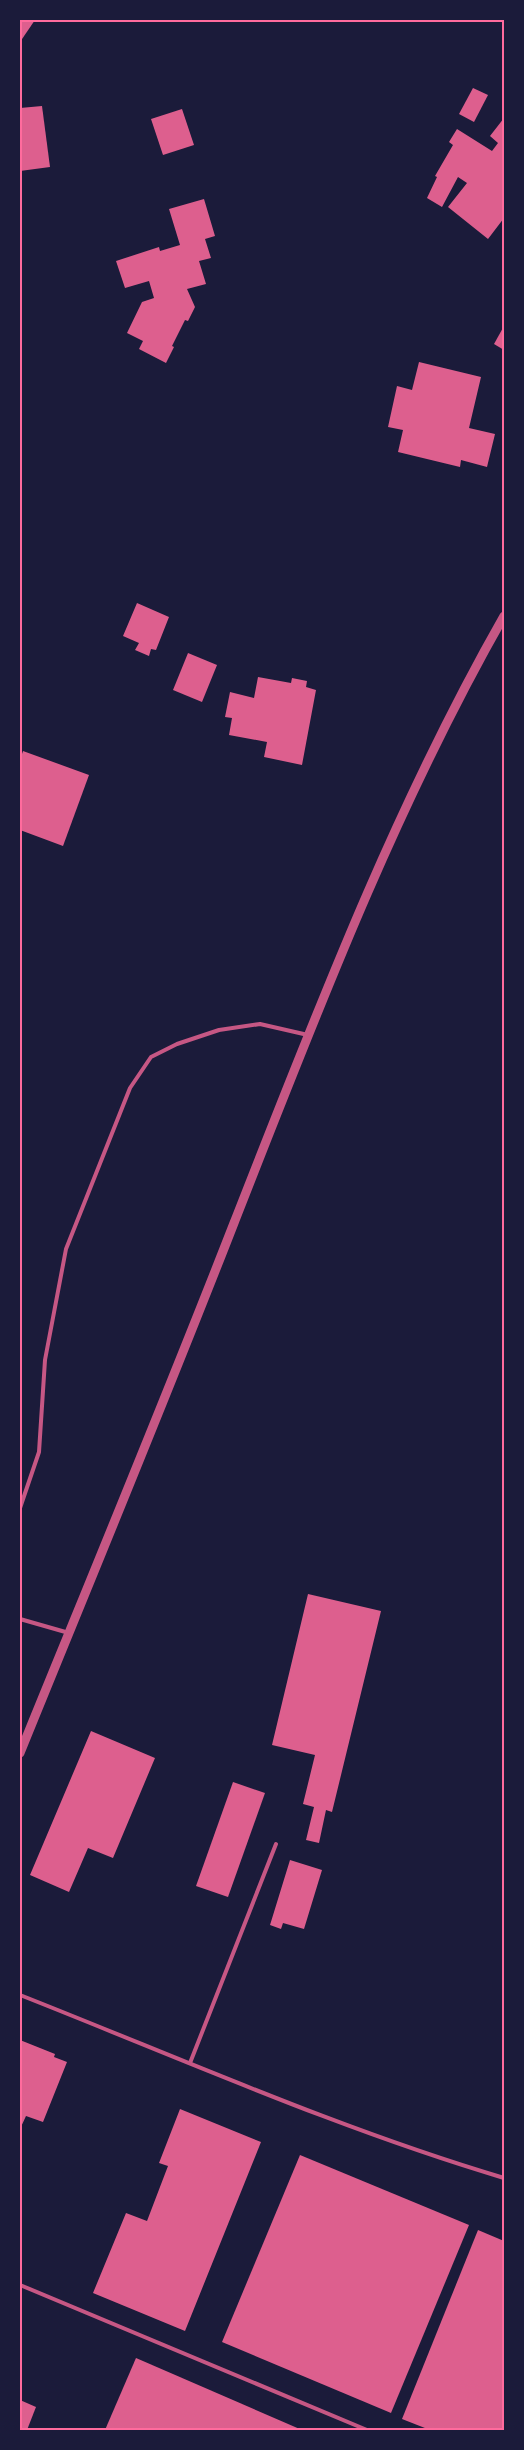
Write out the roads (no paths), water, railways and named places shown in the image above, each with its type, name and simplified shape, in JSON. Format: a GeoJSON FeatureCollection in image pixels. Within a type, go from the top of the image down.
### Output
{"type":"FeatureCollection","features":[{"type":"Feature","properties":{"kind":"street"},"geometry":{"type":"LineString","coordinates":[[20,1753],[160,1413],[308,1035],[391,840],[484,651],[504,616]]}},
{"type":"Feature","properties":{"kind":"lane"},"geometry":{"type":"LineString","coordinates":[[20,1508],[39,1452],[45,1360],[66,1249],[130,1088],[151,1057],[177,1044],[218,1030],[260,1024],[308,1035]]}},
{"type":"Feature","properties":{"kind":"lane"},"geometry":{"type":"LineString","coordinates":[[20,1619],[69,1633]]}},
{"type":"Feature","properties":{"kind":"lane"},"geometry":{"type":"LineString","coordinates":[[190,2063],[276,1844]]}},
{"type":"Feature","properties":{"kind":"lane"},"geometry":{"type":"LineString","coordinates":[[20,1995],[308,2111],[443,2160],[504,2178]]}},
{"type":"Feature","properties":{"kind":"lane"},"geometry":{"type":"LineString","coordinates":[[20,2285],[367,2430]]}}]}
